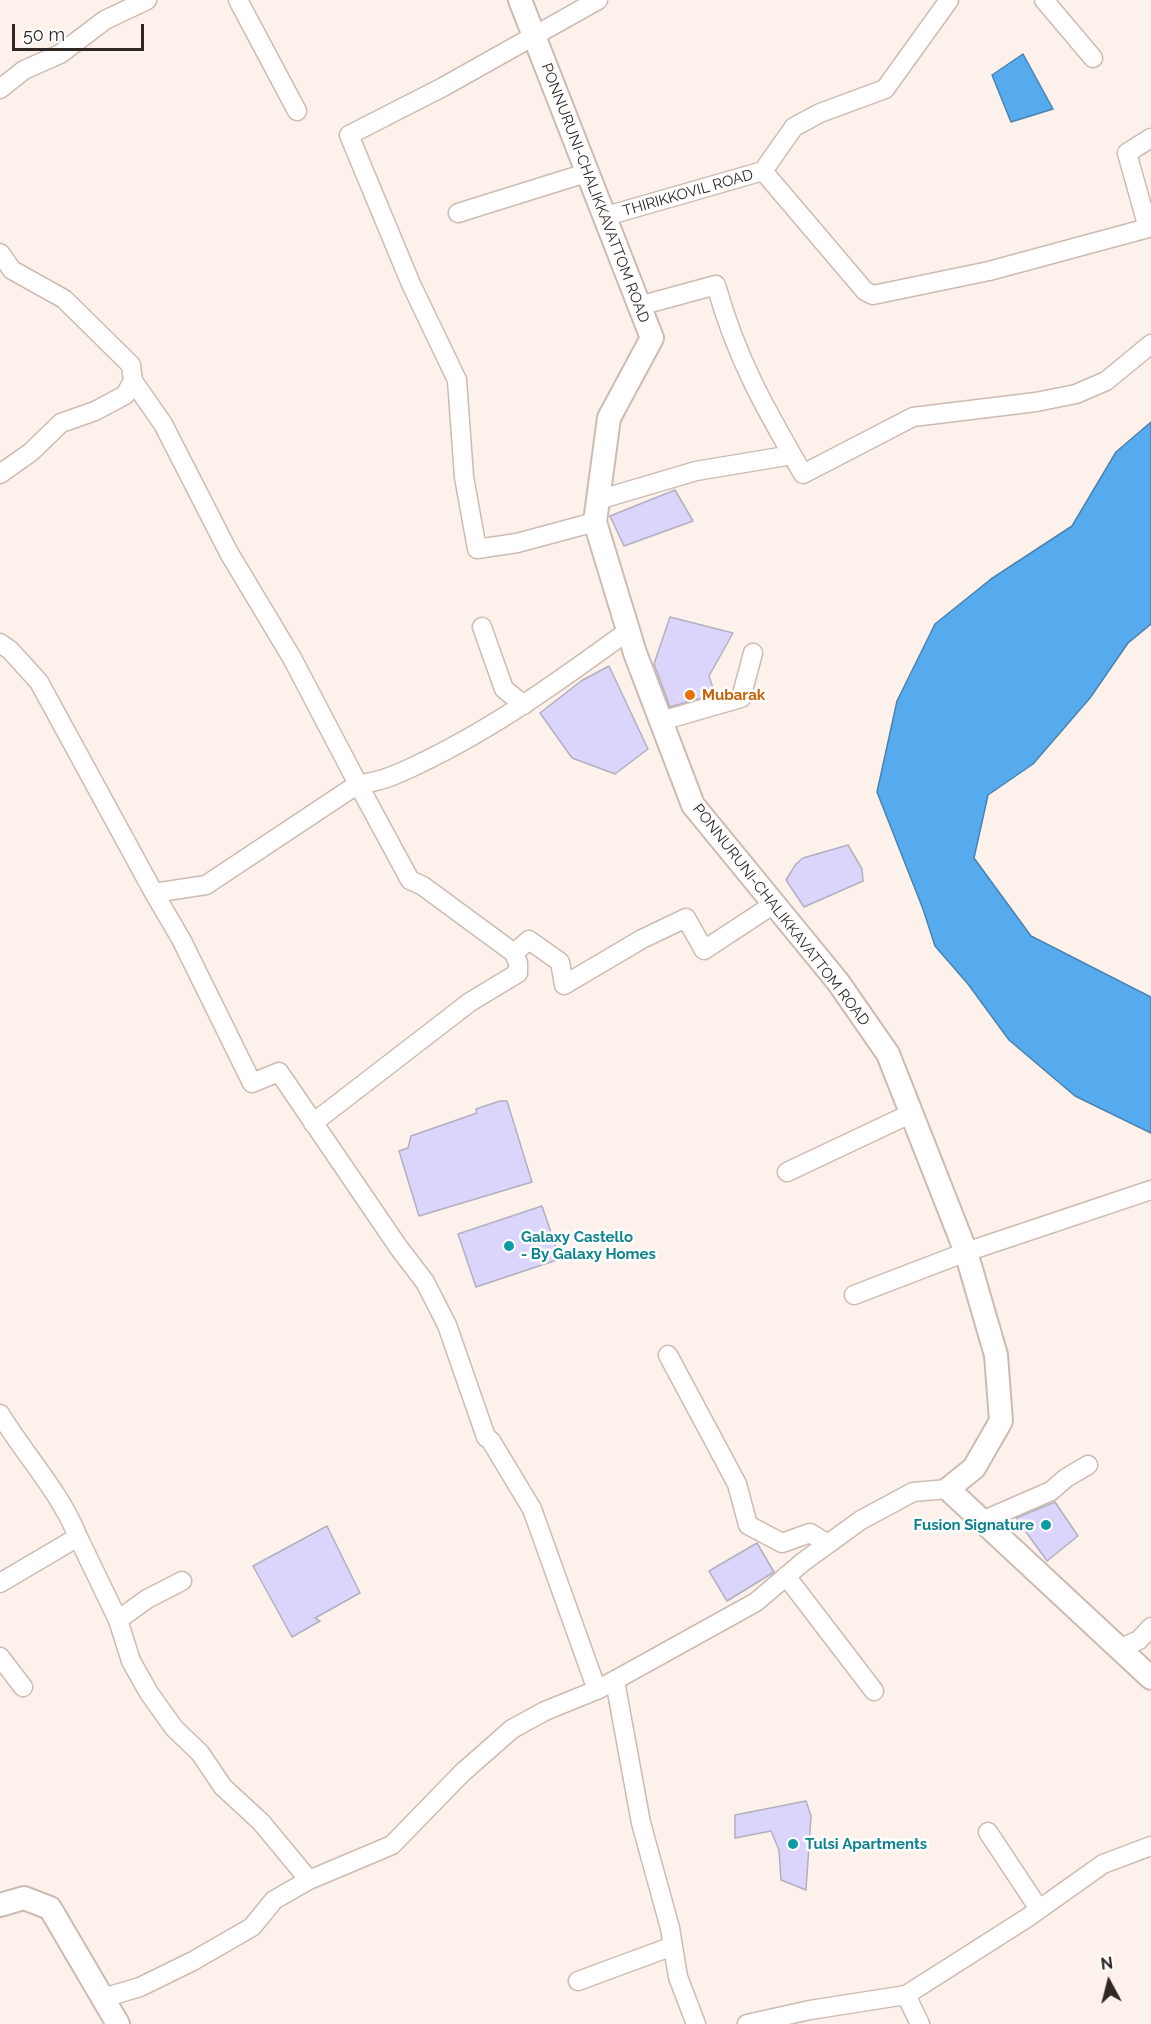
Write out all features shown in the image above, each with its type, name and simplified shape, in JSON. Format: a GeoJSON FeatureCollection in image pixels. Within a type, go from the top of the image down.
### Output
{"type":"FeatureCollection","features":[{"type":"Feature","properties":{"kind":"street"},"geometry":{"type":"LineString","coordinates":[[0,89],[24,70],[60,54],[105,20],[147,0]]}},
{"type":"Feature","properties":{"kind":"street"},"geometry":{"type":"LineString","coordinates":[[238,0],[297,111]]}},
{"type":"Feature","properties":{"kind":"street","name":"PONNURUNI-CHALIKKAVATTOM ROAD"},"geometry":{"type":"LineString","coordinates":[[520,0],[652,339],[609,418],[596,511],[628,631],[693,805],[838,982],[888,1054],[966,1252],[996,1355],[1001,1421],[975,1468],[948,1489]]}},
{"type":"Feature","properties":{"kind":"street"},"geometry":{"type":"LineString","coordinates":[[598,0],[535,37],[349,135],[411,284],[457,380],[464,477],[477,549],[517,543],[696,471],[792,455]]}},
{"type":"Feature","properties":{"kind":"street","name":"THIRIKKOVIL ROAD"},"geometry":{"type":"LineString","coordinates":[[603,217],[763,171],[794,127],[820,113],[885,89],[949,0]]}},
{"type":"Feature","properties":{"kind":"street"},"geometry":{"type":"LineString","coordinates":[[1044,0],[1093,58]]}},
{"type":"Feature","properties":{"kind":"street"},"geometry":{"type":"LineString","coordinates":[[763,171],[870,295],[989,271],[1149,227],[1127,153],[1151,138]]}},
{"type":"Feature","properties":{"kind":"street"},"geometry":{"type":"LineString","coordinates":[[458,213],[586,173]]}},
{"type":"Feature","properties":{"kind":"street"},"geometry":{"type":"LineString","coordinates":[[0,253],[12,270],[64,299],[131,365],[133,381],[163,424],[229,554],[292,658],[410,880],[423,886],[514,953],[518,963],[518,973],[470,1002],[313,1123]]}},
{"type":"Feature","properties":{"kind":"street"},"geometry":{"type":"LineString","coordinates":[[639,306],[716,285],[739,356],[757,395],[803,474],[913,417],[1036,402],[1076,394],[1106,381],[1151,344]]}},
{"type":"Feature","properties":{"kind":"street"},"geometry":{"type":"LineString","coordinates":[[0,474],[31,452],[61,423],[95,411],[125,395],[133,381]]}},
{"type":"Feature","properties":{"kind":"street"},"geometry":{"type":"LineString","coordinates":[[482,627],[504,689],[524,705]]}},
{"type":"Feature","properties":{"kind":"street"},"geometry":{"type":"LineString","coordinates":[[154,893],[206,885],[358,784],[380,782],[445,751],[524,705],[628,631]]}},
{"type":"Feature","properties":{"kind":"street"},"geometry":{"type":"LineString","coordinates":[[0,643],[10,650],[39,682],[181,939],[252,1083],[279,1072],[399,1248],[425,1282],[447,1325],[486,1437],[491,1441],[532,1509],[597,1690]]}},
{"type":"Feature","properties":{"kind":"street"},"geometry":{"type":"LineString","coordinates":[[661,721],[741,698],[753,653]]}},
{"type":"Feature","properties":{"kind":"street"},"geometry":{"type":"LineString","coordinates":[[514,953],[529,940],[560,962],[564,986],[642,939],[686,918],[704,950],[774,904]]}},
{"type":"Feature","properties":{"kind":"street"},"geometry":{"type":"LineString","coordinates":[[787,1172],[912,1113]]}},
{"type":"Feature","properties":{"kind":"street"},"geometry":{"type":"LineString","coordinates":[[854,1295],[966,1252],[1151,1190]]}},
{"type":"Feature","properties":{"kind":"street"},"geometry":{"type":"LineString","coordinates":[[668,1355],[737,1484],[748,1525],[782,1543],[810,1533],[828,1544]]}},
{"type":"Feature","properties":{"kind":"street"},"geometry":{"type":"LineString","coordinates":[[0,1414],[20,1447],[65,1508],[117,1620],[131,1661],[149,1693],[174,1728],[200,1753],[223,1787],[261,1822],[309,1880]]}},
{"type":"Feature","properties":{"kind":"street"},"geometry":{"type":"LineString","coordinates":[[982,1521],[1051,1491],[1066,1478],[1088,1466]]}},
{"type":"Feature","properties":{"kind":"street"},"geometry":{"type":"LineString","coordinates":[[103,1998],[140,1987],[252,1927],[274,1900],[309,1880],[392,1845],[462,1773],[512,1730],[545,1711],[615,1681],[756,1602],[786,1576],[861,1520],[913,1492],[948,1489],[1151,1678]]}},
{"type":"Feature","properties":{"kind":"street"},"geometry":{"type":"LineString","coordinates":[[0,1583],[78,1537]]}},
{"type":"Feature","properties":{"kind":"street"},"geometry":{"type":"LineString","coordinates":[[786,1576],[874,1691]]}},
{"type":"Feature","properties":{"kind":"street"},"geometry":{"type":"LineString","coordinates":[[117,1620],[147,1599],[182,1581]]}},
{"type":"Feature","properties":{"kind":"street"},"geometry":{"type":"LineString","coordinates":[[1119,1649],[1139,1640],[1151,1627]]}},
{"type":"Feature","properties":{"kind":"street"},"geometry":{"type":"LineString","coordinates":[[0,1657],[23,1687]]}},
{"type":"Feature","properties":{"kind":"street"},"geometry":{"type":"LineString","coordinates":[[615,1681],[641,1823],[673,1946],[678,1977],[696,2024]]}},
{"type":"Feature","properties":{"kind":"street"},"geometry":{"type":"LineString","coordinates":[[988,1832],[1039,1909]]}},
{"type":"Feature","properties":{"kind":"street"},"geometry":{"type":"LineString","coordinates":[[747,2024],[906,1995],[1039,1909],[1103,1864],[1151,1846]]}},
{"type":"Feature","properties":{"kind":"street"},"geometry":{"type":"LineString","coordinates":[[0,1905],[24,1898],[50,1908],[118,2024]]}},
{"type":"Feature","properties":{"kind":"street"},"geometry":{"type":"LineString","coordinates":[[578,1981],[673,1946]]}},
{"type":"Feature","properties":{"kind":"street"},"geometry":{"type":"LineString","coordinates":[[906,1995],[920,2024]]}},
{"type":"Feature","properties":{"kind":"water"},"geometry":{"type":"Polygon","coordinates":[[[1023,54],[1053,109],[1011,122],[992,75],[1023,54]]]}},
{"type":"Feature","properties":{"kind":"water"},"geometry":{"type":"Polygon","coordinates":[[[1151,422],[1151,624],[1128,643],[1090,698],[1033,764],[988,795],[974,858],[1031,936],[1151,997],[1151,1133],[1075,1096],[1009,1040],[968,984],[935,946],[923,909],[877,792],[897,701],[935,624],[991,579],[1072,526],[1116,452],[1151,422]]]}},
{"type":"Feature","properties":{"kind":"building"},"geometry":{"type":"Polygon","coordinates":[[[675,490],[693,521],[624,546],[610,516],[675,490]]]}},
{"type":"Feature","properties":{"kind":"building"},"geometry":{"type":"Polygon","coordinates":[[[670,617],[733,633],[709,676],[715,694],[670,707],[654,664],[670,617]]]}},
{"type":"Feature","properties":{"kind":"building"},"geometry":{"type":"Polygon","coordinates":[[[609,666],[648,749],[615,774],[572,758],[540,713],[581,681],[609,666]]]}},
{"type":"Feature","properties":{"kind":"building"},"geometry":{"type":"Polygon","coordinates":[[[848,845],[862,869],[863,881],[804,907],[786,880],[796,864],[803,858],[848,845]]]}},
{"type":"Feature","properties":{"kind":"building"},"geometry":{"type":"Polygon","coordinates":[[[507,1101],[532,1182],[419,1216],[399,1151],[408,1148],[411,1136],[477,1113],[476,1109],[507,1101]]]}},
{"type":"Feature","properties":{"kind":"building","name":"Galaxy Castello - By Galaxy Homes"},"geometry":{"type":"Polygon","coordinates":[[[542,1206],[560,1259],[476,1287],[458,1234],[542,1206]]]}},
{"type":"Feature","properties":{"kind":"building","name":"Fusion Signature"},"geometry":{"type":"Polygon","coordinates":[[[1055,1502],[1078,1536],[1047,1561],[1016,1518],[1055,1502]]]}},
{"type":"Feature","properties":{"kind":"building"},"geometry":{"type":"Polygon","coordinates":[[[327,1526],[360,1593],[315,1618],[320,1621],[292,1637],[253,1566],[327,1526]]]}},
{"type":"Feature","properties":{"kind":"building"},"geometry":{"type":"Polygon","coordinates":[[[757,1543],[774,1572],[727,1601],[709,1571],[757,1543]]]}},
{"type":"Feature","properties":{"kind":"building","name":"Tulsi Apartments"},"geometry":{"type":"Polygon","coordinates":[[[806,1801],[811,1816],[806,1890],[781,1880],[779,1850],[771,1831],[735,1838],[735,1815],[806,1801]]]}},
{"type":"Feature","properties":{"kind":"place","name":"Mubarak"},"geometry":{"type":"Point","coordinates":[690,695]}},
{"type":"Feature","properties":{"kind":"place","name":"Galaxy Castello - By Galaxy Homes"},"geometry":{"type":"Point","coordinates":[509,1246]}},
{"type":"Feature","properties":{"kind":"place","name":"Fusion Signature"},"geometry":{"type":"Point","coordinates":[1046,1525]}},
{"type":"Feature","properties":{"kind":"place","name":"Tulsi Apartments"},"geometry":{"type":"Point","coordinates":[793,1844]}}]}
